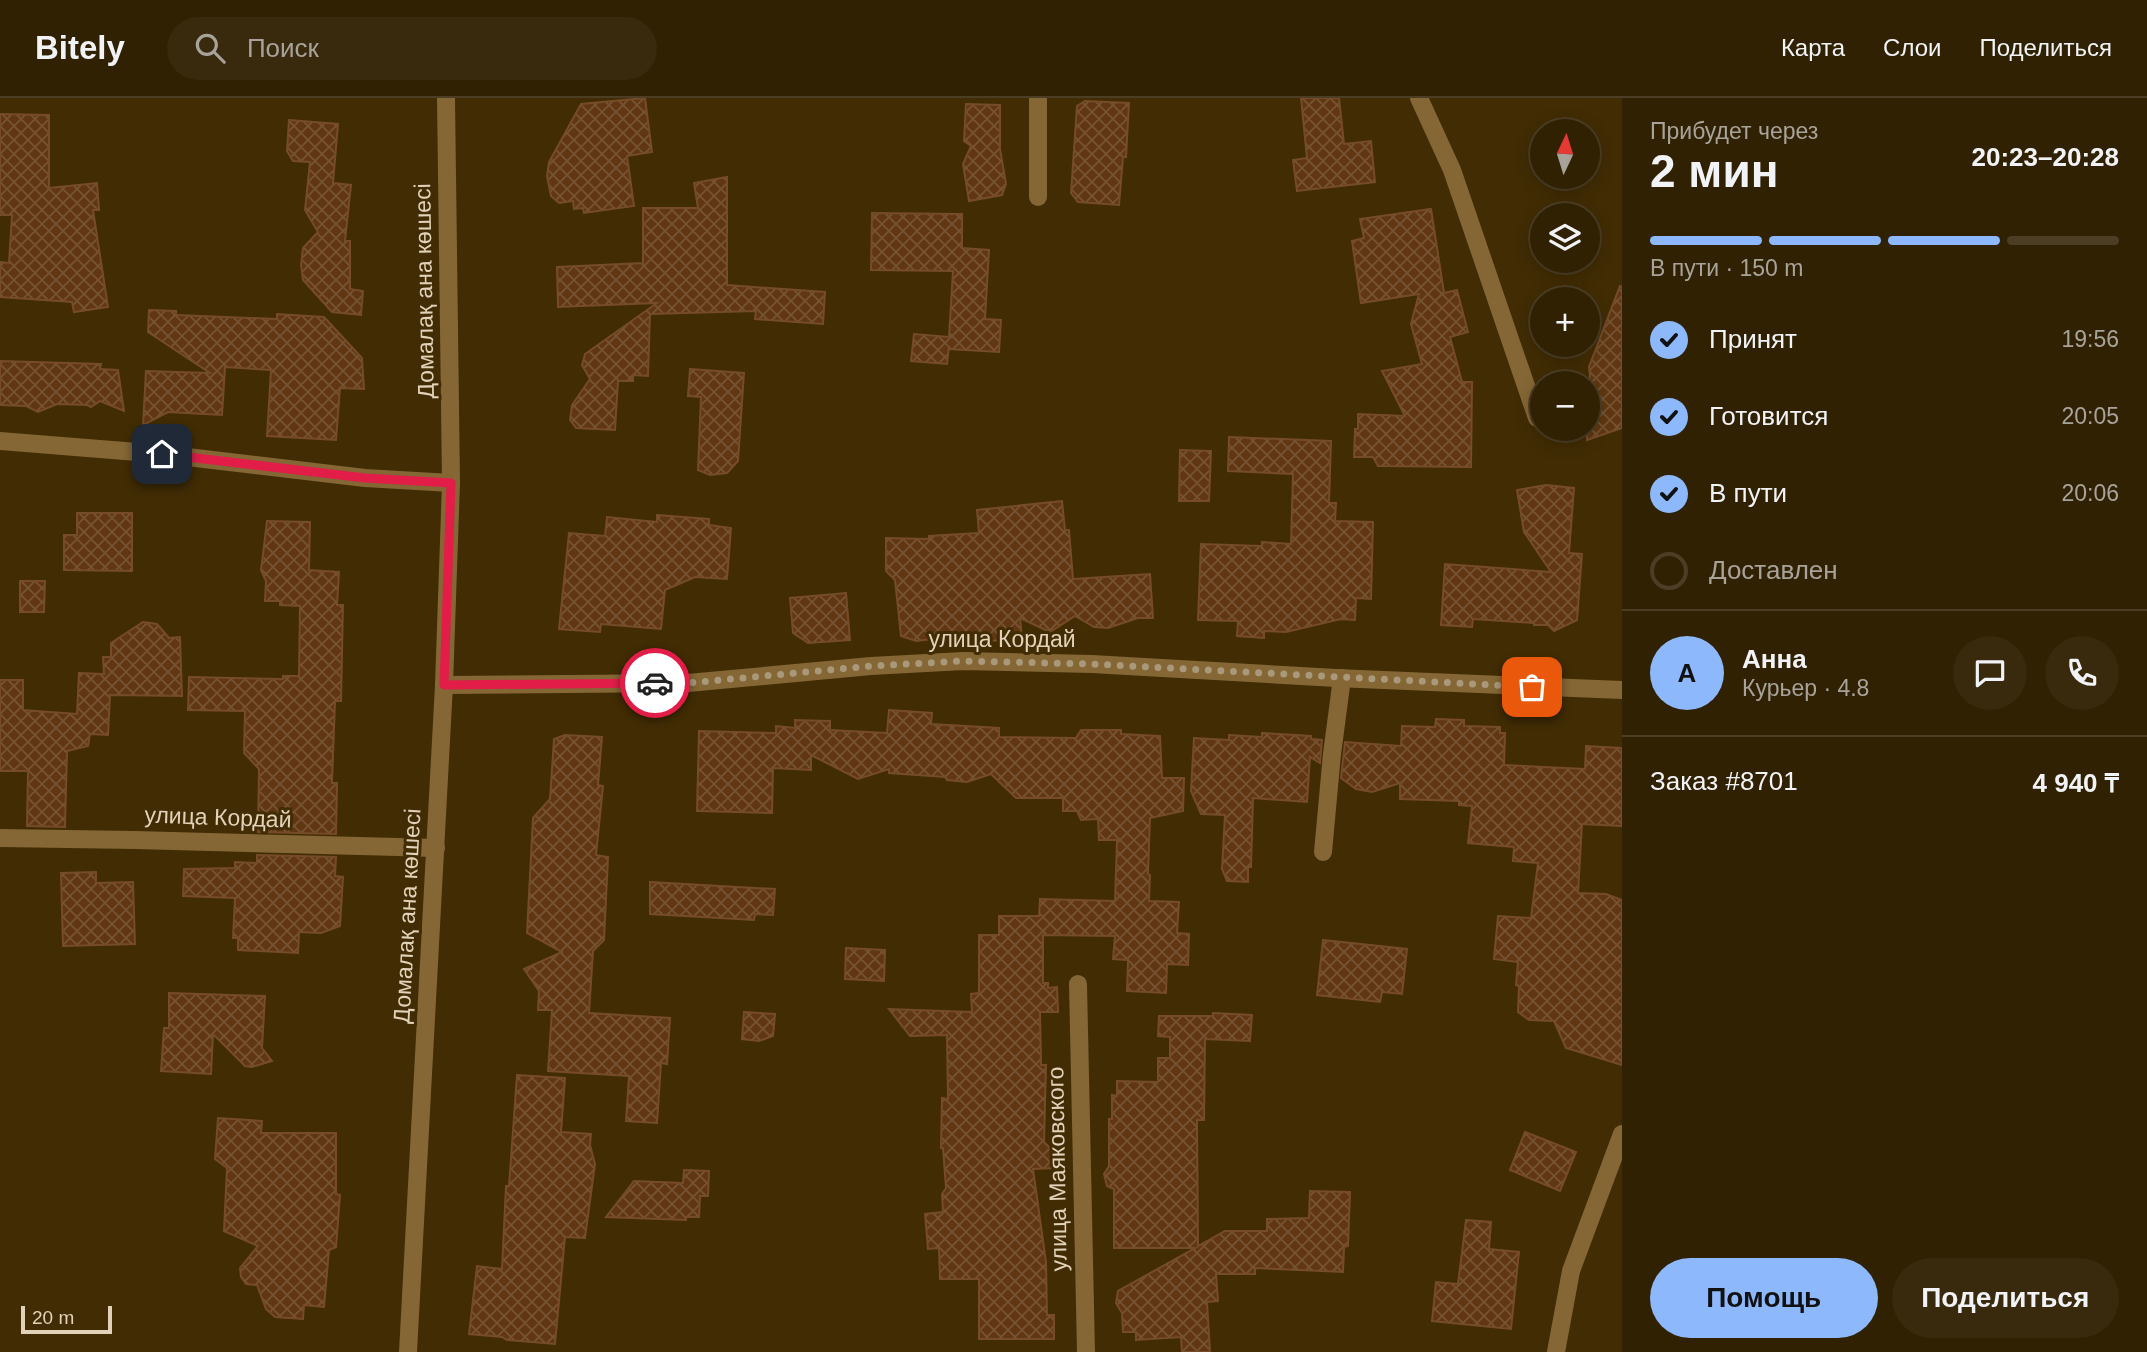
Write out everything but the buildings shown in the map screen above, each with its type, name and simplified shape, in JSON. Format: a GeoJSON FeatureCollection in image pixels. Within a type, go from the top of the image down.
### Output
{"type":"FeatureCollection","features":[{"type":"Feature","properties":{"kind":"street","name":"Домалақ ана көшесі"},"geometry":{"type":"LineString","coordinates":[[408,1352],[436,848],[451,483],[446,98]]}},
{"type":"Feature","properties":{"kind":"street"},"geometry":{"type":"LineString","coordinates":[[1038,98],[1038,197]]}},
{"type":"Feature","properties":{"kind":"street"},"geometry":{"type":"LineString","coordinates":[[1419,98],[1452,170],[1530,398]]}},
{"type":"Feature","properties":{"kind":"street"},"geometry":{"type":"LineString","coordinates":[[0,441],[162,454],[365,478],[451,483]]}},
{"type":"Feature","properties":{"kind":"street","name":"улица Кордай"},"geometry":{"type":"LineString","coordinates":[[444,685],[688,683],[871,666],[963,661],[1092,664],[1622,690]]}},
{"type":"Feature","properties":{"kind":"street"},"geometry":{"type":"LineString","coordinates":[[1323,852],[1342,678]]}},
{"type":"Feature","properties":{"kind":"street","name":"улица Кордай"},"geometry":{"type":"LineString","coordinates":[[0,838],[436,848]]}},
{"type":"Feature","properties":{"kind":"street","name":"улица Маяковского"},"geometry":{"type":"LineString","coordinates":[[1078,985],[1086,1352]]}},
{"type":"Feature","properties":{"kind":"street"},"geometry":{"type":"LineString","coordinates":[[1556,1352],[1572,1271],[1622,1134]]}},
{"type":"Feature","properties":{"kind":"way so far"},"geometry":{"type":"LineString","coordinates":[[655,683],[688,683],[871,666],[963,661],[1092,664],[1532,687]]}},
{"type":"Feature","properties":{"kind":"route"},"geometry":{"type":"LineString","coordinates":[[162,454],[365,478],[451,483],[444,685],[655,683]]}}]}
